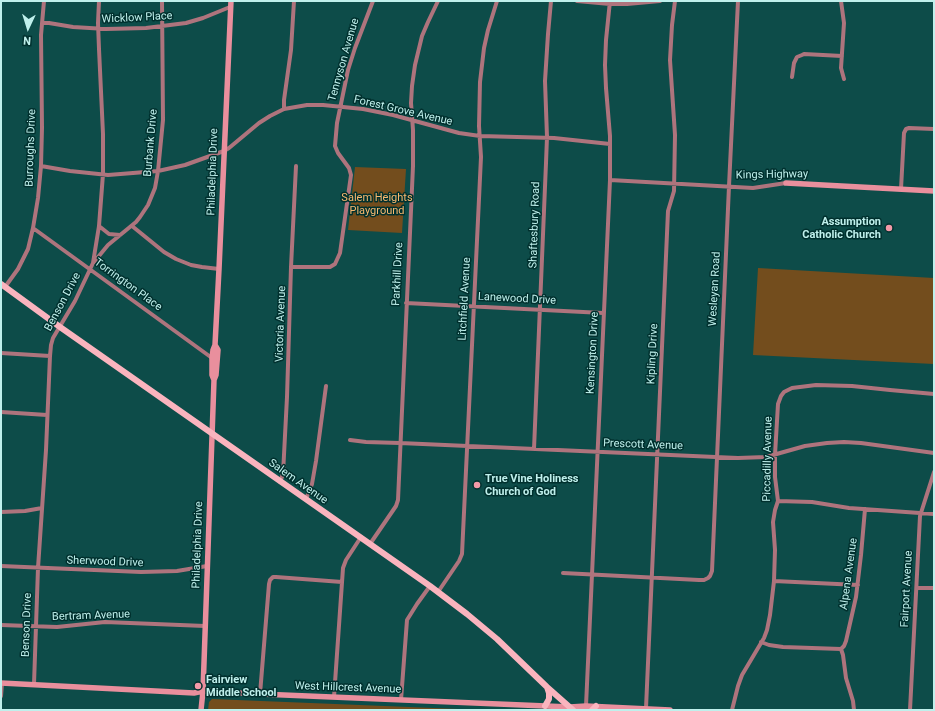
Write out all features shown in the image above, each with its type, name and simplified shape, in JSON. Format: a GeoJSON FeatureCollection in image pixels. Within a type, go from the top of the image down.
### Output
{"type":"FeatureCollection","features":[{"type":"Feature","properties":{"kind":"main road","name":"Salem Avenue"},"geometry":{"type":"LineString","coordinates":[[3,286],[430,586],[497,639],[571,708]]}},
{"type":"Feature","properties":{"kind":"main road"},"geometry":{"type":"LineString","coordinates":[[545,706],[549,699],[547,687]]}},
{"type":"Feature","properties":{"kind":"street","name":"Burroughs Drive"},"geometry":{"type":"LineString","coordinates":[[3,286],[14,274],[24,258],[33,228],[38,198],[41,166],[41,65],[44,1]]}},
{"type":"Feature","properties":{"kind":"street","name":"Benson Drive"},"geometry":{"type":"LineString","coordinates":[[34,684],[35,626],[48,415],[50,356],[53,338],[75,301],[93,263],[99,226],[103,174],[103,134],[98,29],[99,1]]}},
{"type":"Feature","properties":{"kind":"street","name":"Burbank Drive"},"geometry":{"type":"LineString","coordinates":[[93,263],[103,250],[132,226],[140,217],[150,202],[155,188],[163,114],[162,1]]}},
{"type":"Feature","properties":{"kind":"street"},"geometry":{"type":"LineString","coordinates":[[284,109],[291,50],[294,1]]}},
{"type":"Feature","properties":{"kind":"street","name":"Tennyson Avenue"},"geometry":{"type":"LineString","coordinates":[[291,267],[330,267],[335,264],[340,253],[351,174],[349,168],[338,153],[335,146],[337,123],[348,70],[373,1]]}},
{"type":"Feature","properties":{"kind":"street","name":"Parkhill Drive"},"geometry":{"type":"LineString","coordinates":[[370,544],[397,503],[413,166],[411,94],[415,65],[422,36],[438,1]]}},
{"type":"Feature","properties":{"kind":"street","name":"Litchfield Avenue"},"geometry":{"type":"LineString","coordinates":[[438,592],[462,556],[481,157],[479,96],[482,62],[488,30],[497,1]]}},
{"type":"Feature","properties":{"kind":"street","name":"Shaftesbury Road"},"geometry":{"type":"LineString","coordinates":[[534,449],[547,137],[545,81],[551,1]]}},
{"type":"Feature","properties":{"kind":"street"},"geometry":{"type":"LineString","coordinates":[[577,1],[627,4],[660,1]]}},
{"type":"Feature","properties":{"kind":"street","name":"Kipling Drive"},"geometry":{"type":"LineString","coordinates":[[646,708],[668,211],[674,195],[675,129],[670,60],[674,1]]}},
{"type":"Feature","properties":{"kind":"street","name":"Wesleyan Road"},"geometry":{"type":"LineString","coordinates":[[651,577],[704,580],[709,578],[712,570],[738,1]]}},
{"type":"Feature","properties":{"kind":"street"},"geometry":{"type":"LineString","coordinates":[[841,1],[844,23],[842,56],[842,71],[844,79]]}},
{"type":"Feature","properties":{"kind":"street","name":"Kensington Drive"},"geometry":{"type":"LineString","coordinates":[[586,706],[610,180],[610,144],[605,65],[606,35],[610,3]]}},
{"type":"Feature","properties":{"kind":"street","name":"Wicklow Place"},"geometry":{"type":"LineString","coordinates":[[42,23],[98,29],[162,27],[194,21],[231,4]]}},
{"type":"Feature","properties":{"kind":"street","name":"Philadelphia Drive"},"geometry":{"type":"LineString","coordinates":[[214,380],[212,375],[212,350],[215,345],[231,4]]}},
{"type":"Feature","properties":{"kind":"street"},"geometry":{"type":"LineString","coordinates":[[792,77],[794,62],[797,57],[804,54],[842,56]]}},
{"type":"Feature","properties":{"kind":"street","name":"Forest Grove Avenue"},"geometry":{"type":"LineString","coordinates":[[41,166],[70,171],[103,174],[127,174],[158,171],[185,165],[224,151],[259,123],[284,109],[307,105],[340,106],[363,109],[393,115],[459,133],[480,136],[547,137],[610,144]]}},
{"type":"Feature","properties":{"kind":"street"},"geometry":{"type":"LineString","coordinates":[[901,189],[904,133],[906,129],[934,129]]}},
{"type":"Feature","properties":{"kind":"street","name":"Victoria Avenue"},"geometry":{"type":"LineString","coordinates":[[280,482],[283,474],[287,397],[296,166]]}},
{"type":"Feature","properties":{"kind":"street","name":"Kings Highway"},"geometry":{"type":"LineString","coordinates":[[610,180],[754,188],[786,183],[934,191]]}},
{"type":"Feature","properties":{"kind":"street"},"geometry":{"type":"LineString","coordinates":[[99,226],[109,234],[120,235]]}},
{"type":"Feature","properties":{"kind":"street"},"geometry":{"type":"LineString","coordinates":[[132,226],[176,259],[196,266],[219,269]]}},
{"type":"Feature","properties":{"kind":"street","name":"Torrington Place"},"geometry":{"type":"LineString","coordinates":[[33,228],[212,358]]}},
{"type":"Feature","properties":{"kind":"street","name":"Lanewood Drive"},"geometry":{"type":"LineString","coordinates":[[406,303],[603,313]]}},
{"type":"Feature","properties":{"kind":"street","name":"Philadelphia Drive"},"geometry":{"type":"LineString","coordinates":[[201,710],[203,691],[214,380],[216,375],[218,350],[215,345]]}},
{"type":"Feature","properties":{"kind":"street"},"geometry":{"type":"LineString","coordinates":[[1,353],[50,356]]}},
{"type":"Feature","properties":{"kind":"street","name":"Piccadilly Avenue"},"geometry":{"type":"LineString","coordinates":[[732,710],[742,675],[767,630],[770,615],[774,581],[775,550],[773,522],[778,501],[775,477],[775,455],[779,398],[784,392],[794,387],[816,385],[835,385],[934,394]]}},
{"type":"Feature","properties":{"kind":"street"},"geometry":{"type":"LineString","coordinates":[[306,499],[312,484],[326,386]]}},
{"type":"Feature","properties":{"kind":"street"},"geometry":{"type":"LineString","coordinates":[[1,412],[48,415]]}},
{"type":"Feature","properties":{"kind":"street","name":"Prescott Avenue"},"geometry":{"type":"LineString","coordinates":[[350,440],[366,442],[738,458],[760,458],[812,445],[844,442],[934,453]]}},
{"type":"Feature","properties":{"kind":"street","name":"Fairport Avenue"},"geometry":{"type":"LineString","coordinates":[[910,710],[920,516],[934,472]]}},
{"type":"Feature","properties":{"kind":"street"},"geometry":{"type":"LineString","coordinates":[[778,501],[812,502],[849,508],[934,514]]}},
{"type":"Feature","properties":{"kind":"street"},"geometry":{"type":"LineString","coordinates":[[1,512],[25,511],[42,508]]}},
{"type":"Feature","properties":{"kind":"street","name":"Alpena Avenue"},"geometry":{"type":"LineString","coordinates":[[841,649],[846,641],[856,597],[865,509]]}},
{"type":"Feature","properties":{"kind":"street"},"geometry":{"type":"LineString","coordinates":[[334,697],[343,568],[346,560],[361,537]]}},
{"type":"Feature","properties":{"kind":"street","name":"Sherwood Drive"},"geometry":{"type":"LineString","coordinates":[[1,566],[148,572],[188,570],[207,566]]}},
{"type":"Feature","properties":{"kind":"street"},"geometry":{"type":"LineString","coordinates":[[562,573],[651,577]]}},
{"type":"Feature","properties":{"kind":"street"},"geometry":{"type":"LineString","coordinates":[[260,694],[268,584],[270,580],[273,577],[276,577],[342,582]]}},
{"type":"Feature","properties":{"kind":"street"},"geometry":{"type":"LineString","coordinates":[[774,581],[858,585]]}},
{"type":"Feature","properties":{"kind":"street"},"geometry":{"type":"LineString","coordinates":[[401,700],[407,620],[430,586]]}},
{"type":"Feature","properties":{"kind":"street"},"geometry":{"type":"LineString","coordinates":[[917,588],[934,588]]}},
{"type":"Feature","properties":{"kind":"street","name":"Bertram Avenue"},"geometry":{"type":"LineString","coordinates":[[1,624],[62,626],[105,622],[205,626]]}},
{"type":"Feature","properties":{"kind":"street"},"geometry":{"type":"LineString","coordinates":[[761,642],[783,647],[841,649],[854,710]]}},
{"type":"Feature","properties":{"kind":"street"},"geometry":{"type":"LineString","coordinates":[[1,683],[1,696]]}},
{"type":"Feature","properties":{"kind":"street","name":"West Hillcrest Avenue"},"geometry":{"type":"LineString","coordinates":[[1,683],[194,693],[203,691],[571,708],[586,706],[594,708],[646,708],[670,710]]}},
{"type":"Feature","properties":{"kind":"green space","name":"Salem Heights Playground"},"geometry":{"type":"Polygon","coordinates":[[[355,167],[406,169],[402,233],[348,230],[355,167]]]}},
{"type":"Feature","properties":{"kind":"green space"},"geometry":{"type":"Polygon","coordinates":[[[758,268],[934,278],[934,364],[753,355],[758,268]]]}},
{"type":"Feature","properties":{"kind":"green space"},"geometry":{"type":"Polygon","coordinates":[[[212,699],[483,710],[208,710],[209,702],[212,699]]]}},
{"type":"Feature","properties":{"kind":"place","name":"Assumption Catholic Church"},"geometry":{"type":"Point","coordinates":[889,228]}},
{"type":"Feature","properties":{"kind":"place","name":"True Vine Holiness Church of God"},"geometry":{"type":"Point","coordinates":[477,485]}},
{"type":"Feature","properties":{"kind":"place","name":"Fairview Middle School"},"geometry":{"type":"Point","coordinates":[198,686]}}]}
